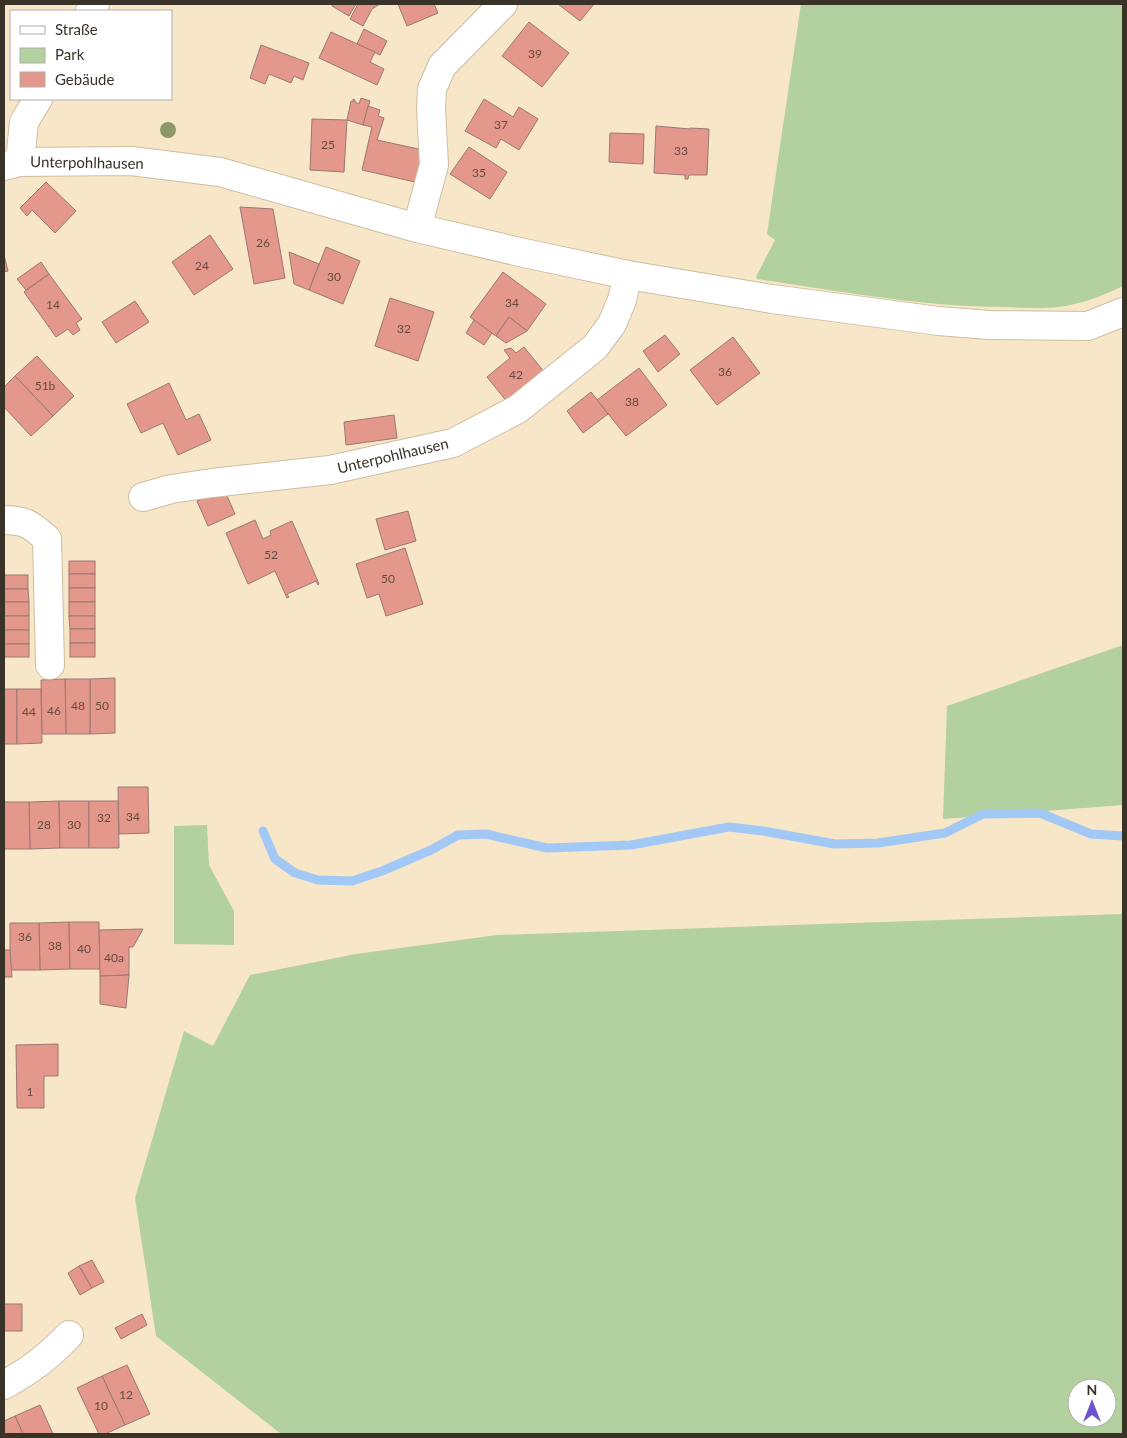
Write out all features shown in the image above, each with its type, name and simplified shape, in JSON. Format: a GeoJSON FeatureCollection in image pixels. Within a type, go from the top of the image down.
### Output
{"type":"FeatureCollection","features":[{"type":"Feature","properties":{"kind":"street"},"geometry":{"type":"LineString","coordinates":[[417,228],[434,165],[431,109],[432,89],[442,66],[503,4]]}},
{"type":"Feature","properties":{"kind":"street","name":"Unterpohlhausen"},"geometry":{"type":"LineString","coordinates":[[37,100],[24,122],[12,164],[131,161],[220,172],[417,228],[524,253],[628,275],[772,299],[990,326],[1088,326],[1123,312]]}},
{"type":"Feature","properties":{"kind":"street","name":"Unterpohlhausen"},"geometry":{"type":"LineString","coordinates":[[143,497],[171,489],[320,471],[453,443],[518,409],[595,347],[612,324],[622,300],[628,275]]}},
{"type":"Feature","properties":{"kind":"street"},"geometry":{"type":"LineString","coordinates":[[4,520],[15,520],[32,526],[47,539],[50,666]]}},
{"type":"Feature","properties":{"kind":"street"},"geometry":{"type":"LineString","coordinates":[[4,1385],[24,1374],[50,1355],[70,1335]]}},
{"type":"Feature","properties":{"kind":"green space"},"geometry":{"type":"Polygon","coordinates":[[[801,4],[1123,4],[1123,286],[1095,298],[1066,306],[1028,308],[912,301],[757,279],[756,277],[775,240],[767,234],[801,4]]]}},
{"type":"Feature","properties":{"kind":"green space"},"geometry":{"type":"Polygon","coordinates":[[[1123,645],[1123,805],[943,819],[947,706],[1123,645]]]}},
{"type":"Feature","properties":{"kind":"green space"},"geometry":{"type":"Polygon","coordinates":[[[207,825],[209,865],[234,911],[234,945],[174,944],[174,826],[207,825]]]}},
{"type":"Feature","properties":{"kind":"green space"},"geometry":{"type":"Polygon","coordinates":[[[1123,914],[1123,1434],[281,1434],[156,1336],[135,1198],[184,1031],[213,1046],[250,975],[356,954],[497,935],[1123,914]]]}},
{"type":"Feature","properties":{"kind":"building"},"geometry":{"type":"Polygon","coordinates":[[[333,4],[356,4],[349,16],[332,6],[333,4]]]}},
{"type":"Feature","properties":{"kind":"building"},"geometry":{"type":"Polygon","coordinates":[[[358,4],[380,4],[372,9],[363,26],[350,19],[358,4]]]}},
{"type":"Feature","properties":{"kind":"building"},"geometry":{"type":"Polygon","coordinates":[[[398,4],[434,4],[438,13],[407,26],[398,4]]]}},
{"type":"Feature","properties":{"kind":"building"},"geometry":{"type":"Polygon","coordinates":[[[558,4],[594,4],[580,21],[558,4]]]}},
{"type":"Feature","properties":{"kind":"building"},"geometry":{"type":"Polygon","coordinates":[[[529,22],[569,53],[542,87],[502,56],[529,22]]]}},
{"type":"Feature","properties":{"kind":"building"},"geometry":{"type":"Polygon","coordinates":[[[364,29],[387,41],[380,55],[357,44],[364,29]]]}},
{"type":"Feature","properties":{"kind":"building"},"geometry":{"type":"Polygon","coordinates":[[[331,32],[375,52],[370,62],[384,69],[377,85],[319,58],[331,32]]]}},
{"type":"Feature","properties":{"kind":"building"},"geometry":{"type":"Polygon","coordinates":[[[261,45],[309,63],[303,80],[294,76],[291,83],[269,74],[265,84],[250,78],[261,45]]]}},
{"type":"Feature","properties":{"kind":"building"},"geometry":{"type":"Polygon","coordinates":[[[361,98],[370,101],[363,125],[347,120],[351,101],[353,102],[353,99],[359,104],[361,98]]]}},
{"type":"Feature","properties":{"kind":"building"},"geometry":{"type":"Polygon","coordinates":[[[484,99],[513,117],[519,107],[538,119],[519,150],[501,139],[496,148],[465,131],[484,99]]]}},
{"type":"Feature","properties":{"kind":"building"},"geometry":{"type":"Polygon","coordinates":[[[368,106],[380,110],[378,116],[384,118],[377,140],[423,150],[415,182],[362,170],[372,127],[363,125],[368,106]]]}},
{"type":"Feature","properties":{"kind":"building"},"geometry":{"type":"Polygon","coordinates":[[[312,119],[347,120],[344,172],[310,170],[312,119]]]}},
{"type":"Feature","properties":{"kind":"building"},"geometry":{"type":"Polygon","coordinates":[[[656,126],[709,129],[707,175],[689,175],[688,179],[685,179],[685,175],[654,173],[656,126]]]}},
{"type":"Feature","properties":{"kind":"building"},"geometry":{"type":"Polygon","coordinates":[[[610,133],[644,134],[643,164],[609,162],[610,133]]]}},
{"type":"Feature","properties":{"kind":"building"},"geometry":{"type":"Polygon","coordinates":[[[469,147],[507,172],[490,199],[450,174],[469,147]]]}},
{"type":"Feature","properties":{"kind":"building"},"geometry":{"type":"Polygon","coordinates":[[[46,182],[76,211],[55,233],[32,210],[27,216],[20,208],[46,182]]]}},
{"type":"Feature","properties":{"kind":"building"},"geometry":{"type":"Polygon","coordinates":[[[240,207],[273,209],[285,278],[254,284],[240,207]]]}},
{"type":"Feature","properties":{"kind":"building"},"geometry":{"type":"Polygon","coordinates":[[[210,235],[233,269],[194,295],[172,262],[210,235]]]}},
{"type":"Feature","properties":{"kind":"building"},"geometry":{"type":"Polygon","coordinates":[[[326,247],[360,261],[343,304],[309,290],[326,247]]]}},
{"type":"Feature","properties":{"kind":"building"},"geometry":{"type":"Polygon","coordinates":[[[289,252],[319,264],[309,290],[294,284],[289,252]]]}},
{"type":"Feature","properties":{"kind":"building"},"geometry":{"type":"Polygon","coordinates":[[[4,255],[8,271],[4,272],[4,255]]]}},
{"type":"Feature","properties":{"kind":"building"},"geometry":{"type":"Polygon","coordinates":[[[41,262],[49,274],[26,290],[17,279],[41,262]]]}},
{"type":"Feature","properties":{"kind":"building"},"geometry":{"type":"Polygon","coordinates":[[[503,272],[546,304],[527,331],[509,317],[496,336],[470,317],[503,272]]]}},
{"type":"Feature","properties":{"kind":"building"},"geometry":{"type":"Polygon","coordinates":[[[49,274],[82,319],[76,323],[80,330],[73,335],[68,329],[56,337],[24,292],[49,274]]]}},
{"type":"Feature","properties":{"kind":"building"},"geometry":{"type":"Polygon","coordinates":[[[390,298],[434,312],[418,361],[375,346],[390,298]]]}},
{"type":"Feature","properties":{"kind":"building"},"geometry":{"type":"Polygon","coordinates":[[[135,301],[149,322],[116,343],[102,322],[135,301]]]}},
{"type":"Feature","properties":{"kind":"building"},"geometry":{"type":"Polygon","coordinates":[[[509,317],[527,331],[506,343],[496,336],[509,317]]]}},
{"type":"Feature","properties":{"kind":"building"},"geometry":{"type":"Polygon","coordinates":[[[474,320],[492,333],[484,345],[466,333],[474,320]]]}},
{"type":"Feature","properties":{"kind":"building"},"geometry":{"type":"Polygon","coordinates":[[[665,335],[680,354],[658,372],[643,351],[665,335]]]}},
{"type":"Feature","properties":{"kind":"building"},"geometry":{"type":"Polygon","coordinates":[[[733,337],[760,373],[717,405],[690,370],[733,337]]]}},
{"type":"Feature","properties":{"kind":"building"},"geometry":{"type":"Polygon","coordinates":[[[524,347],[545,373],[508,403],[487,377],[510,358],[504,350],[511,348],[516,353],[524,347]]]}},
{"type":"Feature","properties":{"kind":"building"},"geometry":{"type":"Polygon","coordinates":[[[37,356],[74,396],[53,416],[15,376],[37,356]]]}},
{"type":"Feature","properties":{"kind":"building"},"geometry":{"type":"Polygon","coordinates":[[[639,368],[667,405],[626,436],[597,400],[639,368]]]}},
{"type":"Feature","properties":{"kind":"building"},"geometry":{"type":"Polygon","coordinates":[[[15,376],[53,416],[31,436],[4,407],[4,387],[15,376]]]}},
{"type":"Feature","properties":{"kind":"building"},"geometry":{"type":"Polygon","coordinates":[[[169,383],[186,420],[199,414],[211,440],[178,455],[163,423],[141,433],[127,404],[169,383]]]}},
{"type":"Feature","properties":{"kind":"building"},"geometry":{"type":"Polygon","coordinates":[[[591,392],[608,414],[583,433],[567,411],[591,392]]]}},
{"type":"Feature","properties":{"kind":"building"},"geometry":{"type":"Polygon","coordinates":[[[394,415],[397,438],[346,445],[344,422],[394,415]]]}},
{"type":"Feature","properties":{"kind":"building"},"geometry":{"type":"Polygon","coordinates":[[[224,489],[235,514],[208,526],[197,501],[224,489]]]}},
{"type":"Feature","properties":{"kind":"building"},"geometry":{"type":"Polygon","coordinates":[[[408,511],[416,541],[385,550],[376,519],[408,511]]]}},
{"type":"Feature","properties":{"kind":"building"},"geometry":{"type":"Polygon","coordinates":[[[255,520],[263,539],[271,535],[270,531],[292,521],[318,585],[316,581],[287,594],[289,597],[287,598],[275,571],[248,584],[226,533],[255,520]]]}},
{"type":"Feature","properties":{"kind":"building"},"geometry":{"type":"Polygon","coordinates":[[[405,548],[423,604],[386,616],[379,594],[367,598],[356,564],[405,548]]]}},
{"type":"Feature","properties":{"kind":"building"},"geometry":{"type":"Polygon","coordinates":[[[69,561],[95,561],[95,574],[69,574],[69,561]]]}},
{"type":"Feature","properties":{"kind":"building"},"geometry":{"type":"Polygon","coordinates":[[[69,574],[95,574],[95,588],[69,588],[69,574]]]}},
{"type":"Feature","properties":{"kind":"building"},"geometry":{"type":"Polygon","coordinates":[[[4,575],[28,575],[28,589],[4,589],[4,575]]]}},
{"type":"Feature","properties":{"kind":"building"},"geometry":{"type":"Polygon","coordinates":[[[69,588],[95,588],[95,602],[69,602],[69,588]]]}},
{"type":"Feature","properties":{"kind":"building"},"geometry":{"type":"Polygon","coordinates":[[[4,589],[28,589],[29,602],[4,602],[4,589]]]}},
{"type":"Feature","properties":{"kind":"building"},"geometry":{"type":"Polygon","coordinates":[[[4,602],[29,602],[29,616],[4,616],[4,602]]]}},
{"type":"Feature","properties":{"kind":"building"},"geometry":{"type":"Polygon","coordinates":[[[69,602],[95,602],[95,616],[69,616],[69,602]]]}},
{"type":"Feature","properties":{"kind":"building"},"geometry":{"type":"Polygon","coordinates":[[[4,616],[29,616],[29,630],[4,630],[4,616]]]}},
{"type":"Feature","properties":{"kind":"building"},"geometry":{"type":"Polygon","coordinates":[[[69,616],[95,616],[95,629],[70,629],[69,616]]]}},
{"type":"Feature","properties":{"kind":"building"},"geometry":{"type":"Polygon","coordinates":[[[70,629],[95,629],[95,643],[70,643],[70,629]]]}},
{"type":"Feature","properties":{"kind":"building"},"geometry":{"type":"Polygon","coordinates":[[[4,630],[29,630],[29,644],[4,644],[4,630]]]}},
{"type":"Feature","properties":{"kind":"building"},"geometry":{"type":"Polygon","coordinates":[[[70,643],[95,643],[95,657],[70,657],[70,643]]]}},
{"type":"Feature","properties":{"kind":"building"},"geometry":{"type":"Polygon","coordinates":[[[4,644],[29,644],[29,657],[4,657],[4,644]]]}},
{"type":"Feature","properties":{"kind":"building"},"geometry":{"type":"Polygon","coordinates":[[[115,678],[115,733],[90,734],[90,679],[115,678]]]}},
{"type":"Feature","properties":{"kind":"building"},"geometry":{"type":"Polygon","coordinates":[[[65,679],[90,679],[90,734],[66,734],[65,679]]]}},
{"type":"Feature","properties":{"kind":"building"},"geometry":{"type":"Polygon","coordinates":[[[65,679],[66,734],[42,734],[41,680],[65,679]]]}},
{"type":"Feature","properties":{"kind":"building"},"geometry":{"type":"Polygon","coordinates":[[[4,689],[17,689],[17,744],[4,744],[4,689]]]}},
{"type":"Feature","properties":{"kind":"building"},"geometry":{"type":"Polygon","coordinates":[[[17,689],[41,689],[42,743],[17,744],[17,689]]]}},
{"type":"Feature","properties":{"kind":"building"},"geometry":{"type":"Polygon","coordinates":[[[118,787],[148,787],[149,833],[119,834],[118,787]]]}},
{"type":"Feature","properties":{"kind":"building"},"geometry":{"type":"Polygon","coordinates":[[[59,801],[60,848],[30,849],[29,802],[59,801]]]}},
{"type":"Feature","properties":{"kind":"building"},"geometry":{"type":"Polygon","coordinates":[[[59,801],[89,801],[89,848],[60,848],[59,801]]]}},
{"type":"Feature","properties":{"kind":"building"},"geometry":{"type":"Polygon","coordinates":[[[89,801],[118,801],[119,848],[89,848],[89,801]]]}},
{"type":"Feature","properties":{"kind":"building"},"geometry":{"type":"Polygon","coordinates":[[[4,802],[29,802],[30,849],[4,849],[4,802]]]}},
{"type":"Feature","properties":{"kind":"building"},"geometry":{"type":"Polygon","coordinates":[[[69,922],[70,969],[40,970],[39,923],[69,922]]]}},
{"type":"Feature","properties":{"kind":"building"},"geometry":{"type":"Polygon","coordinates":[[[69,922],[99,922],[100,969],[70,969],[69,922]]]}},
{"type":"Feature","properties":{"kind":"building"},"geometry":{"type":"Polygon","coordinates":[[[10,923],[39,923],[40,970],[10,970],[10,923]]]}},
{"type":"Feature","properties":{"kind":"building"},"geometry":{"type":"Polygon","coordinates":[[[143,929],[133,947],[129,947],[129,975],[100,976],[99,930],[143,929]]]}},
{"type":"Feature","properties":{"kind":"building"},"geometry":{"type":"Polygon","coordinates":[[[4,950],[10,950],[12,977],[4,977],[4,950]]]}},
{"type":"Feature","properties":{"kind":"building"},"geometry":{"type":"Polygon","coordinates":[[[129,975],[126,1008],[100,1004],[100,976],[129,975]]]}},
{"type":"Feature","properties":{"kind":"building"},"geometry":{"type":"Polygon","coordinates":[[[58,1044],[58,1076],[44,1076],[44,1108],[17,1108],[16,1045],[58,1044]]]}},
{"type":"Feature","properties":{"kind":"building"},"geometry":{"type":"Polygon","coordinates":[[[92,1260],[104,1282],[92,1288],[79,1266],[92,1260]]]}},
{"type":"Feature","properties":{"kind":"building"},"geometry":{"type":"Polygon","coordinates":[[[79,1266],[92,1288],[80,1295],[68,1273],[79,1266]]]}},
{"type":"Feature","properties":{"kind":"building"},"geometry":{"type":"Polygon","coordinates":[[[4,1304],[22,1304],[22,1331],[4,1331],[4,1304]]]}},
{"type":"Feature","properties":{"kind":"building"},"geometry":{"type":"Polygon","coordinates":[[[142,1314],[147,1325],[121,1339],[115,1328],[142,1314]]]}},
{"type":"Feature","properties":{"kind":"building"},"geometry":{"type":"Polygon","coordinates":[[[127,1365],[150,1414],[125,1425],[102,1376],[127,1365]]]}},
{"type":"Feature","properties":{"kind":"building"},"geometry":{"type":"Polygon","coordinates":[[[102,1376],[125,1425],[105,1434],[99,1434],[77,1388],[102,1376]]]}},
{"type":"Feature","properties":{"kind":"building"},"geometry":{"type":"Polygon","coordinates":[[[40,1405],[53,1434],[23,1434],[15,1416],[40,1405]]]}},
{"type":"Feature","properties":{"kind":"building"},"geometry":{"type":"Polygon","coordinates":[[[15,1416],[23,1434],[4,1434],[4,1421],[15,1416]]]}},
{"type":"Feature","properties":{"kind":"waterway"},"geometry":{"type":"LineString","coordinates":[[263,831],[275,859],[295,873],[318,880],[352,881],[382,871],[431,850],[458,835],[486,834],[547,848],[631,845],[729,827],[835,844],[878,843],[945,833],[983,814],[1040,813],[1091,834],[1123,836]]}}]}
